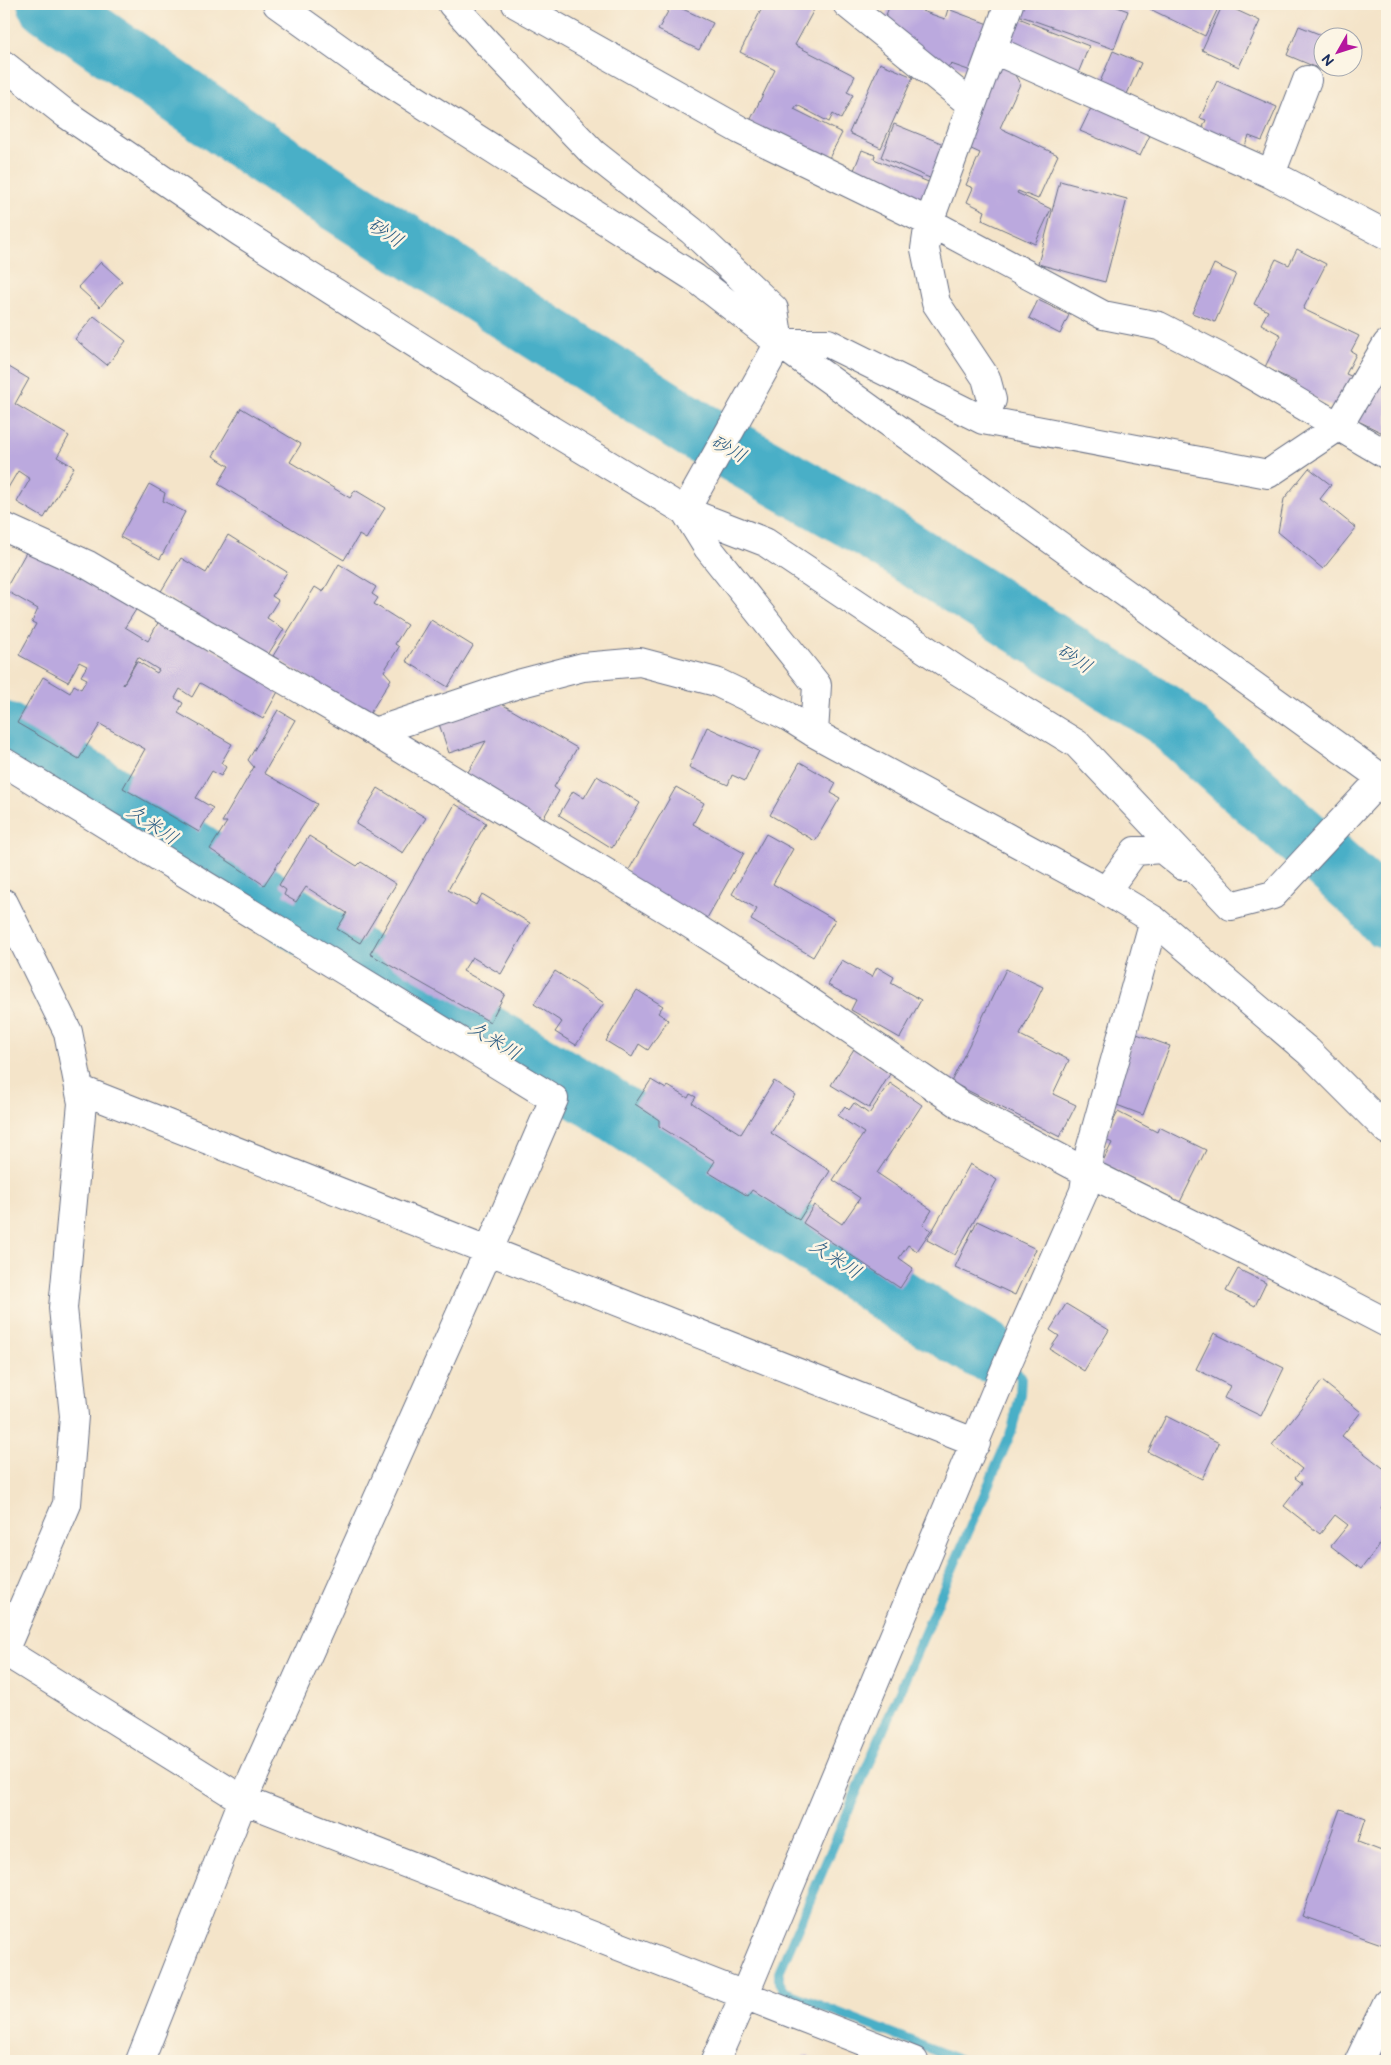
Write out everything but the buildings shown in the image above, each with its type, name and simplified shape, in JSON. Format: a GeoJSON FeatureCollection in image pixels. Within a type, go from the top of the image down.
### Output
{"type":"FeatureCollection","features":[{"type":"Feature","properties":{"kind":"street"},"geometry":{"type":"LineString","coordinates":[[276,4],[365,67],[695,278],[780,343],[1385,780],[1273,895],[1231,906]]}},
{"type":"Feature","properties":{"kind":"street"},"geometry":{"type":"LineString","coordinates":[[452,4],[593,153],[692,230],[774,308],[780,343],[684,511]]}},
{"type":"Feature","properties":{"kind":"street"},"geometry":{"type":"LineString","coordinates":[[516,4],[740,130],[929,222],[1103,315],[1159,326],[1233,364],[1387,455]]}},
{"type":"Feature","properties":{"kind":"street"},"geometry":{"type":"LineString","coordinates":[[847,4],[972,105]]}},
{"type":"Feature","properties":{"kind":"street"},"geometry":{"type":"LineString","coordinates":[[982,420],[992,400],[986,378],[936,303],[925,249],[929,222],[1009,4]]}},
{"type":"Feature","properties":{"kind":"street"},"geometry":{"type":"LineString","coordinates":[[992,49],[1271,174],[1387,236]]}},
{"type":"Feature","properties":{"kind":"street"},"geometry":{"type":"LineString","coordinates":[[4,66],[66,114],[240,232],[551,430],[684,511],[765,542],[958,671],[1077,744],[1231,906]]}},
{"type":"Feature","properties":{"kind":"street"},"geometry":{"type":"LineString","coordinates":[[1271,174],[1306,80]]}},
{"type":"Feature","properties":{"kind":"street"},"geometry":{"type":"LineString","coordinates":[[780,343],[828,343],[982,420],[1268,474],[1338,427],[1387,344]]}},
{"type":"Feature","properties":{"kind":"street"},"geometry":{"type":"LineString","coordinates":[[684,511],[708,548],[817,685],[814,733]]}},
{"type":"Feature","properties":{"kind":"street"},"geometry":{"type":"LineString","coordinates":[[4,527],[88,565],[374,732],[687,922],[862,1036],[961,1105],[1087,1172],[1387,1323]]}},
{"type":"Feature","properties":{"kind":"street"},"geometry":{"type":"LineString","coordinates":[[374,732],[518,684],[583,667],[640,662],[716,682],[787,716],[814,733],[1154,920],[1309,1052],[1387,1130]]}},
{"type":"Feature","properties":{"kind":"street"},"geometry":{"type":"LineString","coordinates":[[4,762],[554,1099],[488,1252],[243,1800],[140,2061]]}},
{"type":"Feature","properties":{"kind":"street"},"geometry":{"type":"LineString","coordinates":[[1106,892],[1135,851],[1162,849],[1231,906]]}},
{"type":"Feature","properties":{"kind":"street"},"geometry":{"type":"LineString","coordinates":[[4,903],[68,1032],[82,1103],[63,1308],[74,1416],[68,1504],[4,1651],[243,1800],[914,2061]]}},
{"type":"Feature","properties":{"kind":"street"},"geometry":{"type":"LineString","coordinates":[[715,2061],[976,1443],[1006,1367],[1084,1191],[1090,1150],[1154,920]]}},
{"type":"Feature","properties":{"kind":"street"},"geometry":{"type":"LineString","coordinates":[[79,1089],[976,1443]]}},
{"type":"Feature","properties":{"kind":"street"},"geometry":{"type":"LineString","coordinates":[[1359,2061],[1387,2003]]}},
{"type":"Feature","properties":{"kind":"waterway","name":"砂川"},"geometry":{"type":"LineString","coordinates":[[48,4],[282,166],[694,429],[871,529],[1166,716],[1372,900],[1387,918]]}},
{"type":"Feature","properties":{"kind":"waterway","name":"久米川"},"geometry":{"type":"LineString","coordinates":[[4,732],[88,781],[332,943],[597,1100],[906,1304],[986,1351]]}},
{"type":"Feature","properties":{"kind":"waterway"},"geometry":{"type":"LineString","coordinates":[[962,2061],[785,1992],[779,1982],[779,1972],[1012,1430],[1020,1395],[1021,1376],[986,1351]]}}]}
